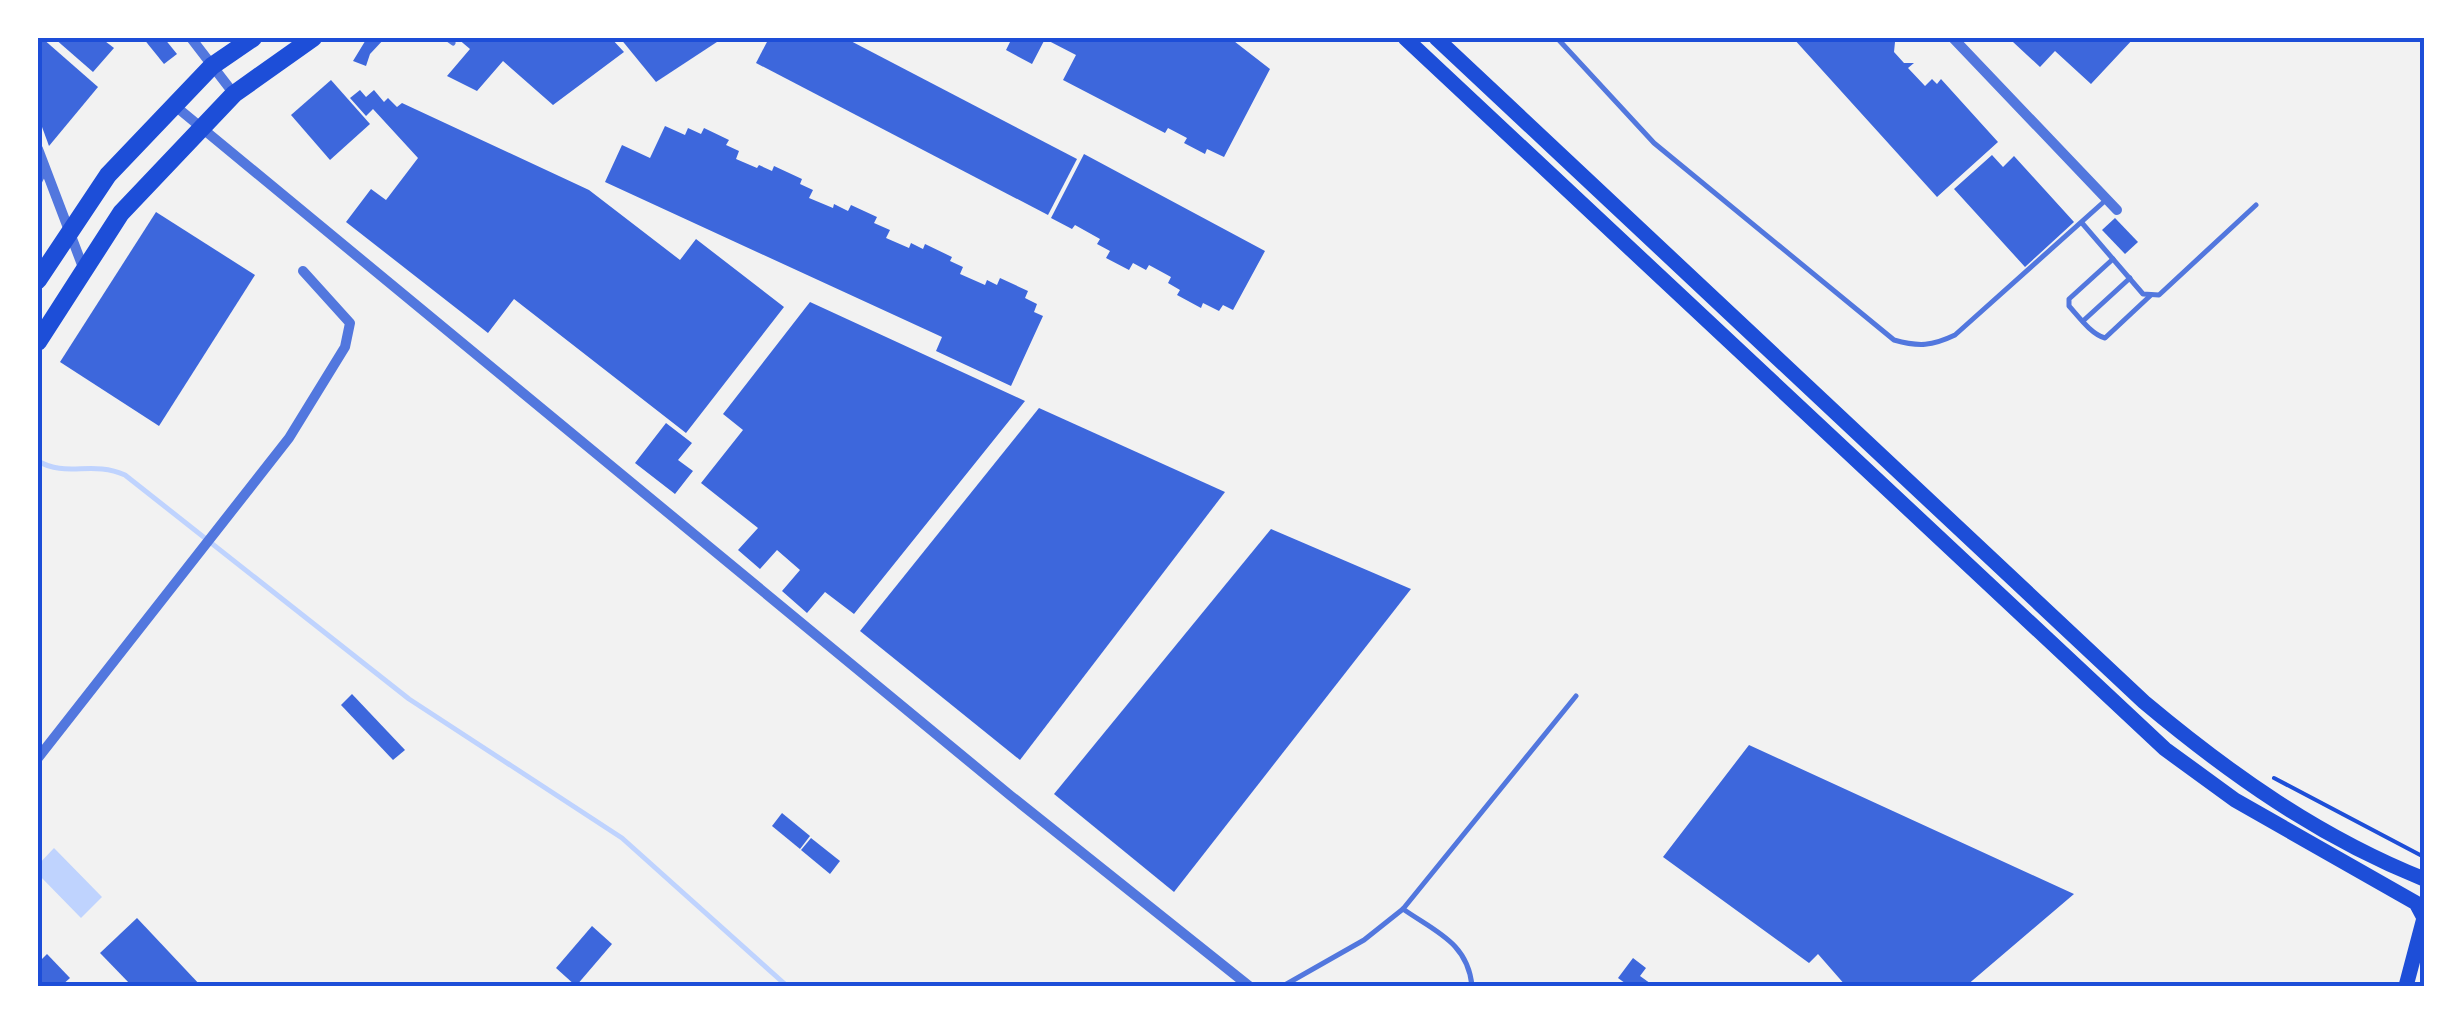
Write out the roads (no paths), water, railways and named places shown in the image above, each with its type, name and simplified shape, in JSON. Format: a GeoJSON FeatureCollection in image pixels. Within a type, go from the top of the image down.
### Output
{"type":"FeatureCollection","features":[{"type":"Feature","properties":{"kind":"highway"},"geometry":{"type":"LineString","coordinates":[[38,280],[108,175],[212,66],[254,38]]}},
{"type":"Feature","properties":{"kind":"highway"},"geometry":{"type":"LineString","coordinates":[[38,342],[121,213],[234,94],[313,38]]}},
{"type":"Feature","properties":{"kind":"main road"},"geometry":{"type":"LineString","coordinates":[[1405,38],[2166,749],[2235,800],[2416,903],[2424,918],[2406,986]]}},
{"type":"Feature","properties":{"kind":"main road"},"geometry":{"type":"LineString","coordinates":[[1436,38],[2144,702],[2224,768],[2377,860],[2424,879]]}},
{"type":"Feature","properties":{"kind":"street"},"geometry":{"type":"LineString","coordinates":[[191,38],[234,94]]}},
{"type":"Feature","properties":{"kind":"street"},"geometry":{"type":"LineString","coordinates":[[1953,38],[2117,210]]}},
{"type":"Feature","properties":{"kind":"street"},"geometry":{"type":"LineString","coordinates":[[174,104],[996,784],[1249,986]]}},
{"type":"Feature","properties":{"kind":"street"},"geometry":{"type":"LineString","coordinates":[[38,150],[84,270]]}},
{"type":"Feature","properties":{"kind":"street"},"geometry":{"type":"LineString","coordinates":[[38,758],[289,438],[345,347],[350,323],[304,272]]}},
{"type":"Feature","properties":{"kind":"lane"},"geometry":{"type":"LineString","coordinates":[[446,38],[453,43]]}},
{"type":"Feature","properties":{"kind":"lane"},"geometry":{"type":"LineString","coordinates":[[1557,38],[1654,143],[1894,340],[1914,346],[1932,346],[1955,335],[2107,199]]}},
{"type":"Feature","properties":{"kind":"lane"},"geometry":{"type":"LineString","coordinates":[[38,185],[47,168]]}},
{"type":"Feature","properties":{"kind":"lane"},"geometry":{"type":"LineString","coordinates":[[2082,223],[2143,294],[2151,295],[2160,294],[2179,280],[2256,205]]}},
{"type":"Feature","properties":{"kind":"lane"},"geometry":{"type":"LineString","coordinates":[[2113,258],[2069,299],[2069,306],[2099,337],[2105,338],[2151,295]]}},
{"type":"Feature","properties":{"kind":"lane"},"geometry":{"type":"LineString","coordinates":[[2083,321],[2130,278]]}},
{"type":"Feature","properties":{"kind":"lane"},"geometry":{"type":"LineString","coordinates":[[1282,986],[1364,940],[1403,908],[1576,696]]}},
{"type":"Feature","properties":{"kind":"lane"},"geometry":{"type":"LineString","coordinates":[[1403,908],[1460,950],[1470,965],[1472,986]]}},
{"type":"Feature","properties":{"kind":"water"},"geometry":{"type":"Polygon","coordinates":[[[54,848],[102,897],[81,918],[38,874],[38,865],[54,848]]]}},
{"type":"Feature","properties":{"kind":"waterway"},"geometry":{"type":"LineString","coordinates":[[38,461],[59,468],[101,469],[125,475],[409,699],[622,838],[787,986]]}}]}
